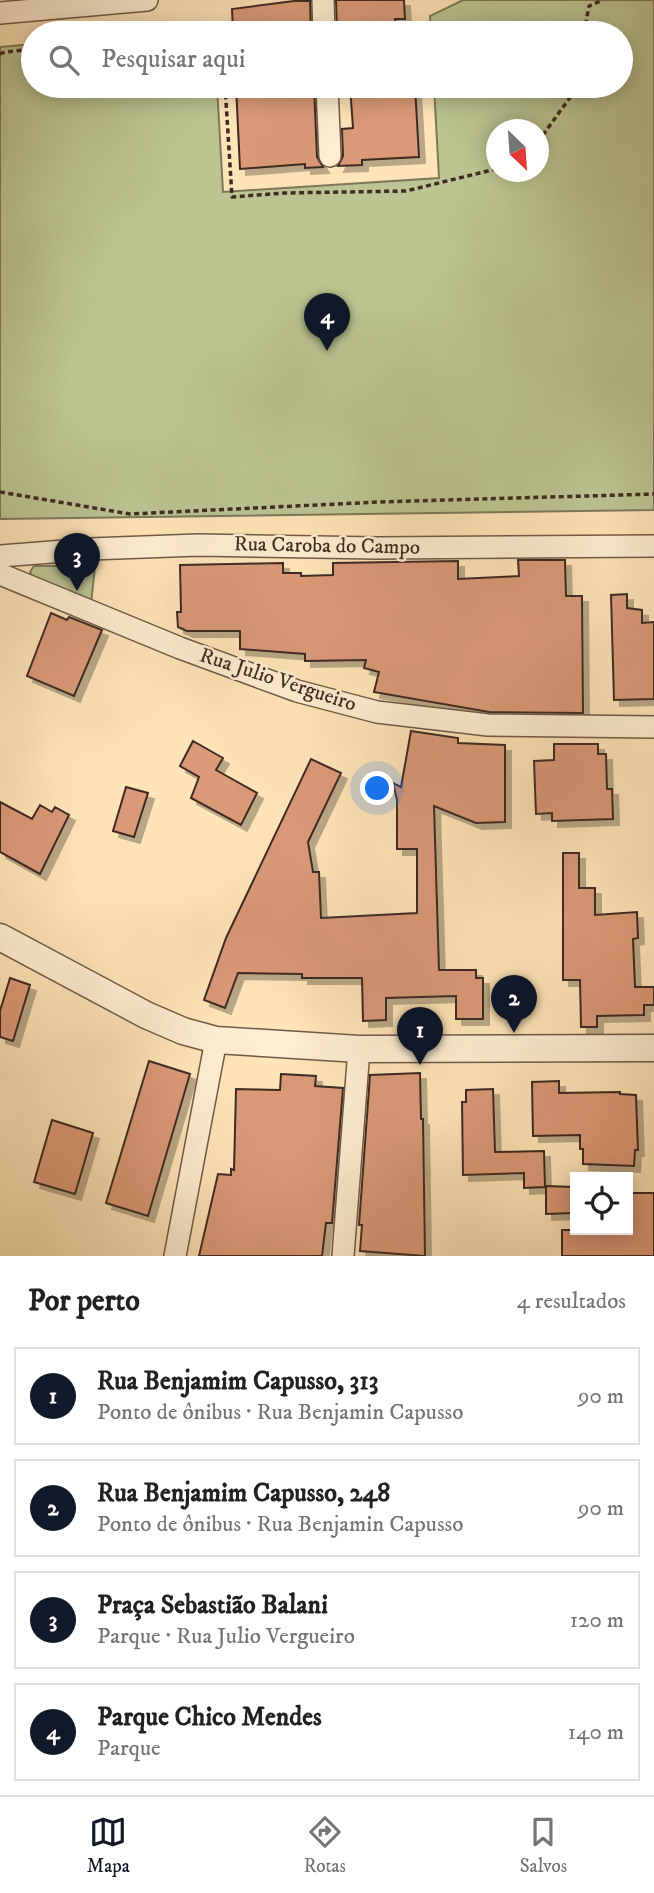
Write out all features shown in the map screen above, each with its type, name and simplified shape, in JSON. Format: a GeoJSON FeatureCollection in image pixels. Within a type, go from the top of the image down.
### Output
{"type":"FeatureCollection","features":[{"type":"Feature","properties":{"kind":"street"},"geometry":{"type":"LineString","coordinates":[[0,13],[147,0]]}},
{"type":"Feature","properties":{"kind":"street"},"geometry":{"type":"LineString","coordinates":[[323,0],[324,21]]}},
{"type":"Feature","properties":{"kind":"street"},"geometry":{"type":"LineString","coordinates":[[328,98],[330,156]]}},
{"type":"Feature","properties":{"kind":"street","name":"Rua Caroba do Campo"},"geometry":{"type":"LineString","coordinates":[[0,556],[198,545],[377,548],[654,546]]}},
{"type":"Feature","properties":{"kind":"street","name":"Rua Julio Vergueiro"},"geometry":{"type":"LineString","coordinates":[[0,574],[180,648],[297,691],[377,712],[488,725],[654,727]]}},
{"type":"Feature","properties":{"kind":"street"},"geometry":{"type":"LineString","coordinates":[[0,937],[146,1015],[183,1031],[216,1040],[359,1049],[654,1048]]}},
{"type":"Feature","properties":{"kind":"street"},"geometry":{"type":"LineString","coordinates":[[175,1256],[216,1040]]}},
{"type":"Feature","properties":{"kind":"street"},"geometry":{"type":"LineString","coordinates":[[343,1256],[359,1049]]}},
{"type":"Feature","properties":{"kind":"path"},"geometry":{"type":"LineString","coordinates":[[586,21],[589,6],[603,0]]}},
{"type":"Feature","properties":{"kind":"path"},"geometry":{"type":"LineString","coordinates":[[0,54],[21,50]]}},
{"type":"Feature","properties":{"kind":"path"},"geometry":{"type":"LineString","coordinates":[[549,127],[570,98]]}},
{"type":"Feature","properties":{"kind":"path"},"geometry":{"type":"LineString","coordinates":[[0,492],[130,514],[654,494]]}},
{"type":"Feature","properties":{"kind":"green space"},"geometry":{"type":"Polygon","coordinates":[[[463,0],[654,0],[654,510],[0,519],[0,47],[21,45],[21,98],[218,98],[223,192],[439,178],[435,98],[633,98],[633,21],[430,21],[430,16],[463,0]]]}},
{"type":"Feature","properties":{"kind":"green space"},"geometry":{"type":"Polygon","coordinates":[[[34,566],[95,566],[91,604],[33,578],[30,572],[34,566]]]}},
{"type":"Feature","properties":{"kind":"building"},"geometry":{"type":"Polygon","coordinates":[[[336,0],[404,0],[405,19],[337,21],[336,0]]]}},
{"type":"Feature","properties":{"kind":"building"},"geometry":{"type":"Polygon","coordinates":[[[310,1],[311,21],[232,21],[232,9],[310,1]]]}},
{"type":"Feature","properties":{"kind":"building"},"geometry":{"type":"Polygon","coordinates":[[[237,98],[315,98],[317,157],[323,167],[305,168],[305,164],[240,169],[237,98]]]}},
{"type":"Feature","properties":{"kind":"building"},"geometry":{"type":"Polygon","coordinates":[[[351,98],[416,98],[419,157],[362,160],[362,165],[338,166],[343,156],[342,129],[353,128],[351,98]]]}},
{"type":"Feature","properties":{"kind":"building"},"geometry":{"type":"Polygon","coordinates":[[[518,560],[565,560],[566,596],[582,596],[583,713],[489,712],[374,692],[379,672],[364,668],[366,660],[305,661],[305,654],[240,649],[240,631],[187,631],[178,627],[177,612],[181,612],[180,565],[283,563],[283,573],[301,573],[301,576],[333,575],[333,563],[458,561],[458,579],[519,576],[518,560]]]}},
{"type":"Feature","properties":{"kind":"building"},"geometry":{"type":"Polygon","coordinates":[[[627,594],[627,608],[642,610],[642,623],[654,622],[654,699],[614,700],[611,595],[627,594]]]}},
{"type":"Feature","properties":{"kind":"building"},"geometry":{"type":"Polygon","coordinates":[[[51,613],[102,630],[74,696],[27,676],[51,613]]]}},
{"type":"Feature","properties":{"kind":"building"},"geometry":{"type":"Polygon","coordinates":[[[411,731],[458,738],[458,743],[505,745],[505,822],[476,823],[434,806],[439,970],[476,970],[476,978],[483,978],[483,1019],[456,1019],[456,996],[386,998],[386,1020],[363,1021],[362,978],[302,978],[302,974],[238,973],[225,1008],[204,1000],[226,938],[311,759],[341,773],[308,842],[313,872],[319,872],[321,918],[417,913],[417,849],[397,849],[397,800],[393,783],[401,787],[411,731]]]}},
{"type":"Feature","properties":{"kind":"building"},"geometry":{"type":"Polygon","coordinates":[[[193,741],[223,758],[216,770],[257,793],[241,825],[191,798],[199,777],[180,766],[193,741]]]}},
{"type":"Feature","properties":{"kind":"building"},"geometry":{"type":"Polygon","coordinates":[[[554,744],[598,744],[598,754],[606,754],[607,789],[612,789],[613,819],[552,821],[552,813],[536,814],[534,761],[554,760],[554,744]]]}},
{"type":"Feature","properties":{"kind":"building"},"geometry":{"type":"Polygon","coordinates":[[[126,787],[148,793],[134,837],[113,831],[126,787]]]}},
{"type":"Feature","properties":{"kind":"building"},"geometry":{"type":"Polygon","coordinates":[[[0,802],[32,819],[40,805],[52,812],[55,807],[69,815],[40,874],[0,852],[0,802]]]}},
{"type":"Feature","properties":{"kind":"building"},"geometry":{"type":"Polygon","coordinates":[[[563,853],[579,853],[579,888],[595,888],[595,915],[637,912],[638,938],[633,939],[635,987],[654,987],[654,1005],[644,1005],[644,1015],[597,1016],[597,1027],[581,1027],[580,980],[563,980],[563,853]]]}},
{"type":"Feature","properties":{"kind":"building"},"geometry":{"type":"Polygon","coordinates":[[[10,978],[30,985],[13,1041],[0,1037],[0,1011],[10,978]]]}},
{"type":"Feature","properties":{"kind":"building"},"geometry":{"type":"Polygon","coordinates":[[[149,1061],[190,1074],[148,1216],[106,1203],[149,1061]]]}},
{"type":"Feature","properties":{"kind":"building"},"geometry":{"type":"Polygon","coordinates":[[[420,1073],[425,1256],[360,1251],[362,1225],[359,1225],[370,1075],[420,1073]]]}},
{"type":"Feature","properties":{"kind":"building"},"geometry":{"type":"Polygon","coordinates":[[[281,1074],[316,1076],[315,1086],[343,1088],[332,1223],[326,1223],[322,1256],[199,1256],[218,1174],[231,1175],[231,1169],[234,1170],[236,1089],[280,1090],[281,1074]]]}},
{"type":"Feature","properties":{"kind":"building"},"geometry":{"type":"Polygon","coordinates":[[[559,1081],[559,1093],[620,1092],[636,1095],[638,1150],[635,1150],[634,1166],[583,1164],[580,1135],[533,1136],[532,1082],[559,1081]]]}},
{"type":"Feature","properties":{"kind":"building"},"geometry":{"type":"Polygon","coordinates":[[[493,1089],[495,1152],[544,1151],[545,1187],[524,1188],[524,1173],[463,1175],[462,1102],[466,1102],[466,1090],[493,1089]]]}},
{"type":"Feature","properties":{"kind":"building"},"geometry":{"type":"Polygon","coordinates":[[[52,1120],[93,1133],[75,1194],[34,1182],[52,1120]]]}},
{"type":"Feature","properties":{"kind":"building"},"geometry":{"type":"Polygon","coordinates":[[[546,1186],[570,1187],[570,1213],[546,1214],[546,1186]]]}},
{"type":"Feature","properties":{"kind":"building"},"geometry":{"type":"Polygon","coordinates":[[[633,1193],[654,1193],[654,1256],[562,1256],[562,1230],[570,1230],[570,1235],[633,1235],[633,1193]]]}},
{"type":"Feature","properties":{"kind":"place","name":"Parque Chico Mendes"},"geometry":{"type":"Point","coordinates":[327,351]}},
{"type":"Feature","properties":{"kind":"place","name":"Praça Sebastião Balani"},"geometry":{"type":"Point","coordinates":[77,591]}},
{"type":"Feature","properties":{"kind":"place","name":"Rua Benjamim Capusso, 248"},"geometry":{"type":"Point","coordinates":[514,1033]}},
{"type":"Feature","properties":{"kind":"place","name":"Rua Benjamim Capusso, 313"},"geometry":{"type":"Point","coordinates":[420,1065]}}]}
